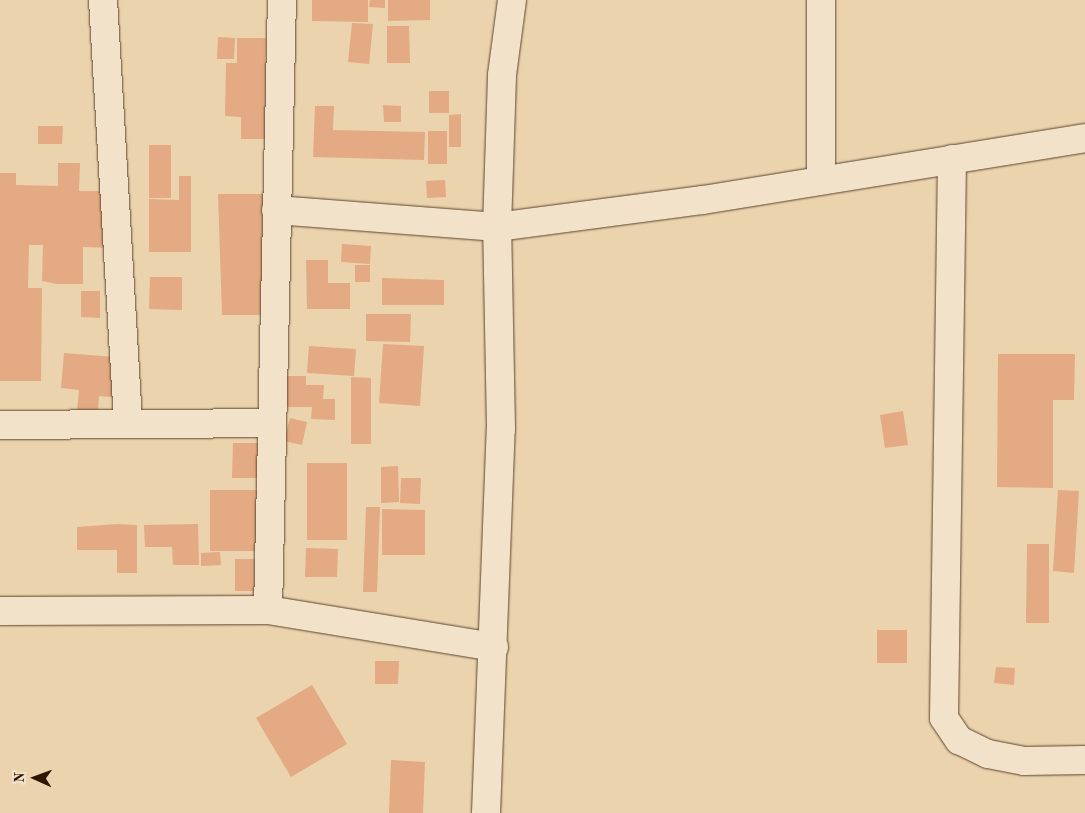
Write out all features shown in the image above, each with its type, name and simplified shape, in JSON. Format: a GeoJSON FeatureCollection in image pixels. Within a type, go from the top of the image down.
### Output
{"type":"FeatureCollection","features":[{"type":"Feature","properties":{"kind":"street"},"geometry":{"type":"LineString","coordinates":[[104,0],[128,424]]}},
{"type":"Feature","properties":{"kind":"street"},"geometry":{"type":"LineString","coordinates":[[268,610],[282,0]]}},
{"type":"Feature","properties":{"kind":"street"},"geometry":{"type":"LineString","coordinates":[[486,813],[494,647],[501,429],[497,227],[502,76],[512,0]]}},
{"type":"Feature","properties":{"kind":"street"},"geometry":{"type":"LineString","coordinates":[[820,0],[821,180]]}},
{"type":"Feature","properties":{"kind":"street"},"geometry":{"type":"LineString","coordinates":[[276,210],[497,227],[821,180],[1085,138]]}},
{"type":"Feature","properties":{"kind":"street"},"geometry":{"type":"LineString","coordinates":[[952,159],[944,718],[959,740],[988,754],[1024,760],[1085,760]]}},
{"type":"Feature","properties":{"kind":"street"},"geometry":{"type":"LineString","coordinates":[[0,425],[271,424]]}},
{"type":"Feature","properties":{"kind":"street"},"geometry":{"type":"LineString","coordinates":[[0,611],[268,610],[494,647]]}},
{"type":"Feature","properties":{"kind":"building"},"geometry":{"type":"Polygon","coordinates":[[[312,0],[368,0],[368,22],[312,21],[312,0]]]}},
{"type":"Feature","properties":{"kind":"building"},"geometry":{"type":"Polygon","coordinates":[[[370,0],[385,0],[385,8],[369,7],[370,0]]]}},
{"type":"Feature","properties":{"kind":"building"},"geometry":{"type":"Polygon","coordinates":[[[388,0],[430,0],[430,20],[388,21],[388,0]]]}},
{"type":"Feature","properties":{"kind":"building"},"geometry":{"type":"Polygon","coordinates":[[[352,23],[373,24],[369,64],[348,62],[352,23]]]}},
{"type":"Feature","properties":{"kind":"building"},"geometry":{"type":"Polygon","coordinates":[[[387,26],[409,26],[410,63],[387,63],[387,26]]]}},
{"type":"Feature","properties":{"kind":"building"},"geometry":{"type":"Polygon","coordinates":[[[218,37],[235,38],[234,59],[217,59],[218,37]]]}},
{"type":"Feature","properties":{"kind":"building"},"geometry":{"type":"Polygon","coordinates":[[[237,38],[266,38],[265,139],[241,139],[241,117],[225,116],[226,63],[237,63],[237,38]]]}},
{"type":"Feature","properties":{"kind":"building"},"geometry":{"type":"Polygon","coordinates":[[[429,91],[449,91],[449,113],[429,113],[429,91]]]}},
{"type":"Feature","properties":{"kind":"building"},"geometry":{"type":"Polygon","coordinates":[[[383,105],[401,106],[401,122],[384,122],[383,105]]]}},
{"type":"Feature","properties":{"kind":"building"},"geometry":{"type":"Polygon","coordinates":[[[315,106],[334,106],[333,130],[425,132],[424,160],[313,157],[315,106]]]}},
{"type":"Feature","properties":{"kind":"building"},"geometry":{"type":"Polygon","coordinates":[[[461,114],[461,147],[449,147],[449,115],[461,114]]]}},
{"type":"Feature","properties":{"kind":"building"},"geometry":{"type":"Polygon","coordinates":[[[38,126],[63,126],[62,144],[38,144],[38,126]]]}},
{"type":"Feature","properties":{"kind":"building"},"geometry":{"type":"Polygon","coordinates":[[[428,131],[447,131],[447,164],[428,164],[428,131]]]}},
{"type":"Feature","properties":{"kind":"building"},"geometry":{"type":"Polygon","coordinates":[[[149,145],[171,145],[171,198],[149,198],[149,145]]]}},
{"type":"Feature","properties":{"kind":"building"},"geometry":{"type":"Polygon","coordinates":[[[58,163],[80,163],[79,191],[106,191],[99,190],[100,169],[117,169],[114,248],[83,247],[83,284],[57,284],[42,281],[43,245],[29,245],[28,288],[42,288],[41,381],[0,381],[0,173],[16,173],[16,185],[58,186],[58,163]]]}},
{"type":"Feature","properties":{"kind":"building"},"geometry":{"type":"Polygon","coordinates":[[[179,176],[191,176],[191,252],[149,252],[149,199],[179,200],[179,176]]]}},
{"type":"Feature","properties":{"kind":"building"},"geometry":{"type":"Polygon","coordinates":[[[445,180],[446,197],[427,198],[426,181],[445,180]]]}},
{"type":"Feature","properties":{"kind":"building"},"geometry":{"type":"Polygon","coordinates":[[[218,194],[265,194],[265,315],[222,315],[218,194]]]}},
{"type":"Feature","properties":{"kind":"building"},"geometry":{"type":"Polygon","coordinates":[[[342,244],[371,246],[370,264],[341,262],[342,244]]]}},
{"type":"Feature","properties":{"kind":"building"},"geometry":{"type":"Polygon","coordinates":[[[306,260],[328,260],[328,283],[350,283],[350,309],[307,309],[306,260]]]}},
{"type":"Feature","properties":{"kind":"building"},"geometry":{"type":"Polygon","coordinates":[[[355,265],[370,265],[370,282],[355,282],[355,265]]]}},
{"type":"Feature","properties":{"kind":"building"},"geometry":{"type":"Polygon","coordinates":[[[150,277],[182,277],[182,310],[149,309],[150,277]]]}},
{"type":"Feature","properties":{"kind":"building"},"geometry":{"type":"Polygon","coordinates":[[[382,278],[444,280],[444,305],[382,305],[382,278]]]}},
{"type":"Feature","properties":{"kind":"building"},"geometry":{"type":"Polygon","coordinates":[[[81,291],[100,291],[100,318],[81,317],[81,291]]]}},
{"type":"Feature","properties":{"kind":"building"},"geometry":{"type":"Polygon","coordinates":[[[366,314],[411,314],[410,342],[366,341],[366,314]]]}},
{"type":"Feature","properties":{"kind":"building"},"geometry":{"type":"Polygon","coordinates":[[[383,344],[424,346],[420,406],[379,403],[383,344]]]}},
{"type":"Feature","properties":{"kind":"building"},"geometry":{"type":"Polygon","coordinates":[[[309,346],[356,349],[354,376],[307,373],[309,346]]]}},
{"type":"Feature","properties":{"kind":"building"},"geometry":{"type":"Polygon","coordinates":[[[64,353],[115,357],[125,398],[99,396],[98,413],[77,411],[79,390],[61,388],[64,353]]]}},
{"type":"Feature","properties":{"kind":"building"},"geometry":{"type":"Polygon","coordinates":[[[998,354],[1075,354],[1074,400],[1053,400],[1053,488],[997,487],[998,354]]]}},
{"type":"Feature","properties":{"kind":"building"},"geometry":{"type":"Polygon","coordinates":[[[286,376],[306,376],[306,385],[324,385],[323,399],[335,399],[335,420],[311,419],[312,407],[286,407],[286,376]]]}},
{"type":"Feature","properties":{"kind":"building"},"geometry":{"type":"Polygon","coordinates":[[[351,377],[371,378],[371,444],[351,444],[351,377]]]}},
{"type":"Feature","properties":{"kind":"building"},"geometry":{"type":"Polygon","coordinates":[[[903,411],[908,445],[885,448],[880,415],[903,411]]]}},
{"type":"Feature","properties":{"kind":"building"},"geometry":{"type":"Polygon","coordinates":[[[290,418],[307,422],[302,445],[284,441],[290,418]]]}},
{"type":"Feature","properties":{"kind":"building"},"geometry":{"type":"Polygon","coordinates":[[[233,443],[263,443],[263,478],[232,478],[233,443]]]}},
{"type":"Feature","properties":{"kind":"building"},"geometry":{"type":"Polygon","coordinates":[[[307,463],[347,463],[347,540],[307,540],[307,463]]]}},
{"type":"Feature","properties":{"kind":"building"},"geometry":{"type":"Polygon","coordinates":[[[398,466],[399,502],[381,503],[381,467],[398,466]]]}},
{"type":"Feature","properties":{"kind":"building"},"geometry":{"type":"Polygon","coordinates":[[[401,478],[421,478],[420,504],[400,503],[401,478]]]}},
{"type":"Feature","properties":{"kind":"building"},"geometry":{"type":"Polygon","coordinates":[[[210,490],[260,490],[260,551],[210,551],[210,490]]]}},
{"type":"Feature","properties":{"kind":"building"},"geometry":{"type":"Polygon","coordinates":[[[1058,490],[1079,491],[1074,573],[1053,571],[1058,490]]]}},
{"type":"Feature","properties":{"kind":"building"},"geometry":{"type":"Polygon","coordinates":[[[366,507],[380,507],[377,592],[363,592],[366,507]]]}},
{"type":"Feature","properties":{"kind":"building"},"geometry":{"type":"Polygon","coordinates":[[[382,509],[425,510],[425,555],[382,555],[382,509]]]}},
{"type":"Feature","properties":{"kind":"building"},"geometry":{"type":"Polygon","coordinates":[[[117,524],[137,525],[137,573],[117,573],[117,550],[77,550],[77,527],[117,524]]]}},
{"type":"Feature","properties":{"kind":"building"},"geometry":{"type":"Polygon","coordinates":[[[198,524],[199,565],[173,565],[172,547],[145,547],[144,525],[198,524]]]}},
{"type":"Feature","properties":{"kind":"building"},"geometry":{"type":"Polygon","coordinates":[[[1027,544],[1049,544],[1049,623],[1026,623],[1027,544]]]}},
{"type":"Feature","properties":{"kind":"building"},"geometry":{"type":"Polygon","coordinates":[[[306,548],[338,549],[337,577],[305,577],[306,548]]]}},
{"type":"Feature","properties":{"kind":"building"},"geometry":{"type":"Polygon","coordinates":[[[220,552],[221,565],[201,566],[201,553],[220,552]]]}},
{"type":"Feature","properties":{"kind":"building"},"geometry":{"type":"Polygon","coordinates":[[[235,559],[259,559],[259,591],[235,591],[235,559]]]}},
{"type":"Feature","properties":{"kind":"building"},"geometry":{"type":"Polygon","coordinates":[[[877,630],[907,630],[907,663],[877,663],[877,630]]]}},
{"type":"Feature","properties":{"kind":"building"},"geometry":{"type":"Polygon","coordinates":[[[375,661],[399,661],[398,684],[375,684],[375,661]]]}},
{"type":"Feature","properties":{"kind":"building"},"geometry":{"type":"Polygon","coordinates":[[[996,667],[1015,668],[1014,685],[994,683],[996,667]]]}},
{"type":"Feature","properties":{"kind":"building"},"geometry":{"type":"Polygon","coordinates":[[[312,685],[347,744],[291,777],[256,718],[312,685]]]}},
{"type":"Feature","properties":{"kind":"building"},"geometry":{"type":"Polygon","coordinates":[[[391,760],[425,762],[423,813],[389,813],[391,760]]]}}]}
